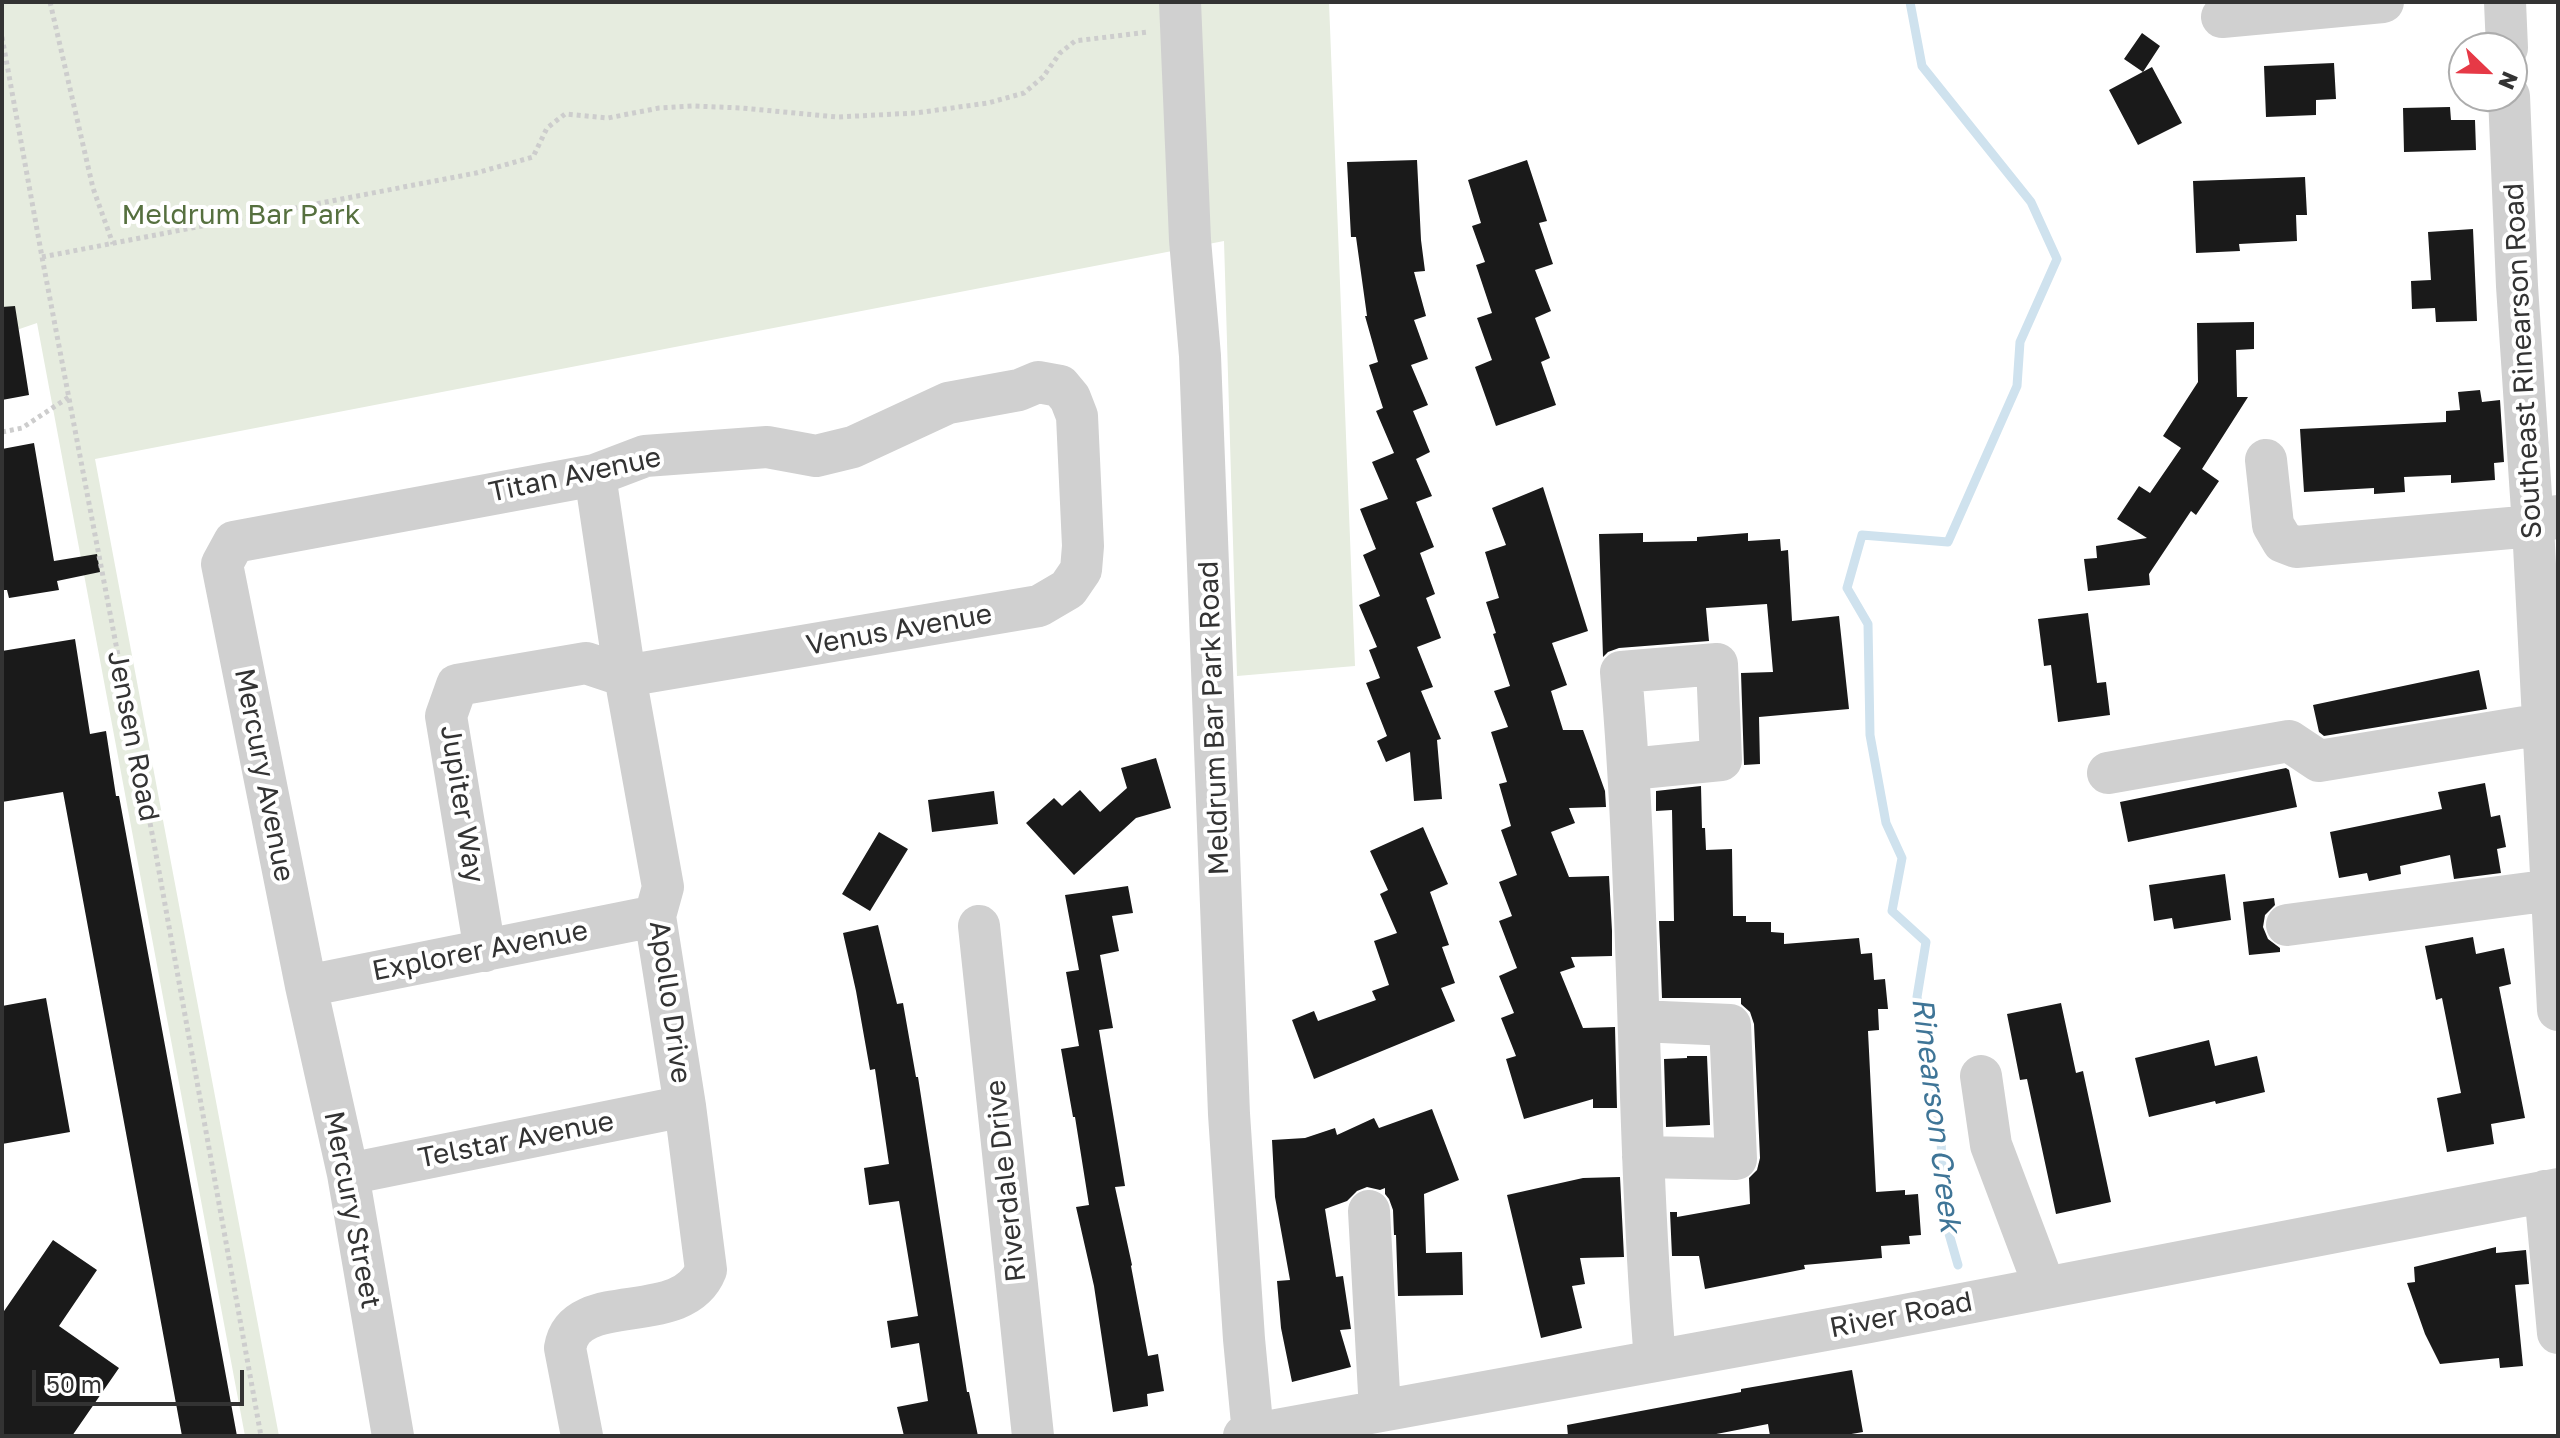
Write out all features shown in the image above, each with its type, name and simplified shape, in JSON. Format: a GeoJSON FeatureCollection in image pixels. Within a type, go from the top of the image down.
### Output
{"type":"FeatureCollection","features":[{"type":"Feature","properties":{"kind":"street"},"geometry":{"type":"LineString","coordinates":[[2222,17],[2383,2]]}},
{"type":"Feature","properties":{"kind":"street"},"geometry":{"type":"LineString","coordinates":[[2505,2],[2506,32]]}},
{"type":"Feature","properties":{"kind":"street","name":"Meldrum Bar Park Road"},"geometry":{"type":"LineString","coordinates":[[1181,15],[1190,240],[1200,356],[1229,1114],[1248,1435]]}},
{"type":"Feature","properties":{"kind":"street","name":"Southeast Rinearson Road"},"geometry":{"type":"LineString","coordinates":[[2510,112],[2517,286],[2546,521],[2543,724],[2558,1010]]}},
{"type":"Feature","properties":{"kind":"street","name":"Titan Avenue"},"geometry":{"type":"LineString","coordinates":[[222,564],[234,542],[595,475],[645,456],[767,447],[816,456],[853,447],[948,403],[1019,390],[1038,382],[1060,386],[1074,407],[1081,491]]}},
{"type":"Feature","properties":{"kind":"street"},"geometry":{"type":"LineString","coordinates":[[2266,460],[2273,525],[2283,542],[2296,547],[2546,521]]}},
{"type":"Feature","properties":{"kind":"street","name":"Apollo Drive"},"geometry":{"type":"LineString","coordinates":[[582,1436],[565,1348],[567,1336],[575,1325],[588,1317],[670,1302],[700,1285],[706,1270],[685,1106],[655,916],[663,887],[625,676],[595,475]]}},
{"type":"Feature","properties":{"kind":"street","name":"Venus Avenue"},"geometry":{"type":"LineString","coordinates":[[625,676],[1039,606],[1068,589],[1081,570],[1081,491]]}},
{"type":"Feature","properties":{"kind":"street","name":"Mercury Avenue"},"geometry":{"type":"LineString","coordinates":[[222,564],[306,986]]}},
{"type":"Feature","properties":{"kind":"street","name":"Jupiter Way"},"geometry":{"type":"LineString","coordinates":[[485,951],[446,716],[457,685],[586,663],[625,676]]}},
{"type":"Feature","properties":{"kind":"street"},"geometry":{"type":"LineString","coordinates":[[2108,773],[2289,741],[2319,761],[2543,724]]}},
{"type":"Feature","properties":{"kind":"street"},"geometry":{"type":"LineString","coordinates":[[1630,769],[1643,1157],[1655,1360]]}},
{"type":"Feature","properties":{"kind":"street"},"geometry":{"type":"LineString","coordinates":[[2287,925],[2552,890]]}},
{"type":"Feature","properties":{"kind":"street","name":"Explorer Avenue"},"geometry":{"type":"LineString","coordinates":[[306,986],[655,916]]}},
{"type":"Feature","properties":{"kind":"street","name":"Riverdale Drive"},"geometry":{"type":"LineString","coordinates":[[979,926],[1033,1436]]}},
{"type":"Feature","properties":{"kind":"street","name":"Mercury Street"},"geometry":{"type":"LineString","coordinates":[[306,986],[348,1174],[393,1436]]}},
{"type":"Feature","properties":{"kind":"street"},"geometry":{"type":"LineString","coordinates":[[1639,1021],[1730,1025],[1736,1159],[1643,1157]]}},
{"type":"Feature","properties":{"kind":"street"},"geometry":{"type":"LineString","coordinates":[[1981,1076],[1991,1145],[2045,1288]]}},
{"type":"Feature","properties":{"kind":"street","name":"Telstar Avenue"},"geometry":{"type":"LineString","coordinates":[[348,1174],[685,1106]]}},
{"type":"Feature","properties":{"kind":"street"},"geometry":{"type":"LineString","coordinates":[[2552,1190],[2558,1333]]}},
{"type":"Feature","properties":{"kind":"street","name":"River Road"},"geometry":{"type":"LineString","coordinates":[[1248,1435],[2045,1288],[2552,1190]]}},
{"type":"Feature","properties":{"kind":"street"},"geometry":{"type":"LineString","coordinates":[[1369,1211],[1380,1411]]}},
{"type":"Feature","properties":{"kind":"path"},"geometry":{"type":"LineString","coordinates":[[50,2],[93,188],[113,244]]}},
{"type":"Feature","properties":{"kind":"path"},"geometry":{"type":"LineString","coordinates":[[42,257],[476,173],[533,157],[547,128],[565,114],[608,118],[659,108],[693,106],[837,117],[916,113],[988,103],[1024,93],[1075,41],[1181,15]]}},
{"type":"Feature","properties":{"kind":"path","name":"Jensen Road"},"geometry":{"type":"LineString","coordinates":[[2,37],[155,849],[261,1436]]}},
{"type":"Feature","properties":{"kind":"path"},"geometry":{"type":"LineString","coordinates":[[2,432],[22,428],[69,397]]}},
{"type":"Feature","properties":{"kind":"green space","name":"Meldrum Bar Park"},"geometry":{"type":"Polygon","coordinates":[[[2,2],[1329,2],[1355,666],[1237,676],[1224,241],[95,459],[279,1436],[245,1436],[37,323],[2,335],[2,2]]]}},
{"type":"Feature","properties":{"kind":"building"},"geometry":{"type":"Polygon","coordinates":[[[2142,33],[2160,46],[2143,72],[2124,59],[2142,33]]]}},
{"type":"Feature","properties":{"kind":"building"},"geometry":{"type":"Polygon","coordinates":[[[2334,63],[2336,99],[2316,100],[2316,115],[2266,117],[2264,66],[2334,63]]]}},
{"type":"Feature","properties":{"kind":"building"},"geometry":{"type":"Polygon","coordinates":[[[2152,67],[2182,123],[2138,145],[2109,90],[2152,67]]]}},
{"type":"Feature","properties":{"kind":"building"},"geometry":{"type":"Polygon","coordinates":[[[2448,107],[2451,120],[2475,120],[2476,150],[2404,152],[2403,108],[2448,107]]]}},
{"type":"Feature","properties":{"kind":"building"},"geometry":{"type":"Polygon","coordinates":[[[1417,160],[1425,271],[1414,272],[1426,316],[1414,320],[1428,359],[1411,365],[1428,405],[1413,411],[1430,452],[1416,459],[1432,496],[1416,502],[1434,547],[1420,553],[1435,594],[1426,598],[1441,638],[1417,647],[1433,687],[1421,691],[1441,739],[1437,740],[1442,799],[1414,801],[1410,752],[1386,762],[1377,741],[1387,736],[1366,683],[1380,678],[1369,650],[1377,647],[1359,605],[1380,596],[1363,555],[1376,549],[1360,509],[1388,499],[1372,462],[1394,453],[1376,411],[1383,408],[1369,365],[1378,362],[1365,316],[1356,237],[1351,237],[1347,162],[1417,160]]]}},
{"type":"Feature","properties":{"kind":"building"},"geometry":{"type":"Polygon","coordinates":[[[1527,160],[1547,221],[1539,223],[1553,264],[1535,270],[1551,311],[1535,318],[1550,358],[1541,362],[1556,405],[1496,426],[1475,367],[1492,360],[1477,318],[1492,313],[1476,265],[1485,262],[1472,226],[1481,223],[1468,180],[1527,160]]]}},
{"type":"Feature","properties":{"kind":"building"},"geometry":{"type":"Polygon","coordinates":[[[2305,177],[2307,215],[2296,215],[2297,241],[2239,244],[2240,251],[2196,253],[2193,181],[2305,177]]]}},
{"type":"Feature","properties":{"kind":"building"},"geometry":{"type":"Polygon","coordinates":[[[2473,229],[2477,321],[2436,322],[2435,308],[2412,309],[2411,281],[2431,280],[2428,232],[2473,229]]]}},
{"type":"Feature","properties":{"kind":"building"},"geometry":{"type":"Polygon","coordinates":[[[15,306],[29,395],[2,400],[2,307],[15,306]]]}},
{"type":"Feature","properties":{"kind":"building"},"geometry":{"type":"Polygon","coordinates":[[[2254,322],[2254,349],[2236,350],[2237,397],[2248,397],[2202,469],[2219,481],[2196,515],[2191,511],[2149,574],[2150,585],[2088,591],[2084,559],[2097,558],[2096,546],[2147,538],[2117,519],[2139,486],[2150,493],[2181,448],[2163,436],[2198,382],[2197,323],[2254,322]]]}},
{"type":"Feature","properties":{"kind":"building"},"geometry":{"type":"Polygon","coordinates":[[[2480,390],[2482,402],[2500,400],[2504,462],[2494,463],[2495,480],[2451,483],[2451,475],[2404,477],[2405,492],[2374,494],[2374,488],[2304,492],[2300,429],[2446,422],[2446,411],[2460,410],[2458,392],[2480,390]]]}},
{"type":"Feature","properties":{"kind":"building"},"geometry":{"type":"Polygon","coordinates":[[[34,443],[54,561],[97,554],[100,572],[57,581],[59,590],[9,598],[7,590],[2,590],[2,449],[34,443]]]}},
{"type":"Feature","properties":{"kind":"building"},"geometry":{"type":"Polygon","coordinates":[[[1543,487],[1588,631],[1552,643],[1567,685],[1551,691],[1563,730],[1583,730],[1605,791],[1606,807],[1569,808],[1575,823],[1551,832],[1569,877],[1609,876],[1612,931],[1612,956],[1571,957],[1575,967],[1560,972],[1583,1028],[1615,1027],[1617,1108],[1593,1108],[1593,1099],[1524,1119],[1506,1059],[1516,1056],[1501,1018],[1514,1013],[1499,976],[1517,968],[1499,921],[1512,916],[1499,882],[1517,875],[1501,830],[1511,826],[1499,784],[1507,782],[1491,732],[1508,727],[1494,691],[1510,686],[1486,602],[1499,598],[1485,552],[1506,545],[1492,508],[1543,487]]]}},
{"type":"Feature","properties":{"kind":"building"},"geometry":{"type":"Polygon","coordinates":[[[1643,533],[1643,542],[1697,541],[1697,537],[1748,533],[1748,541],[1780,539],[1781,551],[1788,550],[1792,621],[1839,616],[1849,709],[1759,717],[1760,764],[1744,765],[1741,673],[1773,672],[1767,604],[1706,608],[1709,641],[1619,648],[1603,657],[1599,534],[1643,533]]]}},
{"type":"Feature","properties":{"kind":"building"},"geometry":{"type":"Polygon","coordinates":[[[2088,613],[2097,683],[2106,682],[2110,715],[2058,722],[2051,665],[2044,666],[2038,619],[2088,613]]]}},
{"type":"Feature","properties":{"kind":"building"},"geometry":{"type":"Polygon","coordinates":[[[75,639],[90,734],[106,731],[237,1436],[182,1436],[63,792],[2,802],[2,651],[75,639]]]}},
{"type":"Feature","properties":{"kind":"building"},"geometry":{"type":"Polygon","coordinates":[[[2479,670],[2487,709],[2324,736],[2319,732],[2313,705],[2479,670]]]}},
{"type":"Feature","properties":{"kind":"building"},"geometry":{"type":"Polygon","coordinates":[[[1156,758],[1171,808],[1136,818],[1074,875],[1026,823],[1054,798],[1062,806],[1080,790],[1100,812],[1127,788],[1121,768],[1156,758]]]}},
{"type":"Feature","properties":{"kind":"building"},"geometry":{"type":"Polygon","coordinates":[[[2286,768],[2297,807],[2128,842],[2120,802],[2286,768]]]}},
{"type":"Feature","properties":{"kind":"building"},"geometry":{"type":"Polygon","coordinates":[[[2485,783],[2491,817],[2500,815],[2506,847],[2497,849],[2501,873],[2454,879],[2450,855],[2400,866],[2401,874],[2369,881],[2367,873],[2339,878],[2330,832],[2442,809],[2438,792],[2485,783]]]}},
{"type":"Feature","properties":{"kind":"building"},"geometry":{"type":"Polygon","coordinates":[[[1701,786],[1706,850],[1732,849],[1733,916],[1746,916],[1746,922],[1771,922],[1771,932],[1784,933],[1784,944],[1859,938],[1861,954],[1872,953],[1874,980],[1885,979],[1888,1009],[1878,1009],[1879,1030],[1868,1031],[1876,1192],[1905,1190],[1905,1195],[1918,1194],[1921,1235],[1909,1236],[1910,1244],[1881,1246],[1882,1258],[1804,1265],[1805,1269],[1705,1289],[1699,1256],[1672,1256],[1670,1212],[1677,1212],[1677,1217],[1750,1204],[1749,1178],[1757,1170],[1760,1158],[1754,1024],[1750,1012],[1741,1004],[1741,998],[1662,998],[1659,921],[1674,921],[1672,810],[1656,811],[1656,791],[1701,786]]]}},
{"type":"Feature","properties":{"kind":"building"},"geometry":{"type":"Polygon","coordinates":[[[994,791],[998,824],[932,832],[928,800],[994,791]]]}},
{"type":"Feature","properties":{"kind":"building"},"geometry":{"type":"Polygon","coordinates":[[[1423,827],[1448,884],[1430,892],[1449,945],[1442,947],[1455,983],[1441,988],[1455,1021],[1314,1079],[1292,1020],[1314,1011],[1318,1021],[1376,1000],[1372,991],[1389,985],[1374,941],[1397,933],[1380,894],[1388,890],[1370,851],[1423,827]]]}},
{"type":"Feature","properties":{"kind":"building"},"geometry":{"type":"Polygon","coordinates":[[[879,832],[908,849],[870,911],[842,894],[879,832]]]}},
{"type":"Feature","properties":{"kind":"building"},"geometry":{"type":"Polygon","coordinates":[[[2225,874],[2231,920],[2174,929],[2172,918],[2154,921],[2149,885],[2225,874]]]}},
{"type":"Feature","properties":{"kind":"building"},"geometry":{"type":"Polygon","coordinates":[[[1128,886],[1133,913],[1112,916],[1119,951],[1100,955],[1113,1028],[1099,1030],[1125,1186],[1115,1187],[1148,1356],[1158,1354],[1164,1391],[1147,1394],[1148,1406],[1113,1412],[1094,1286],[1076,1207],[1089,1205],[1061,1049],[1079,1046],[1066,972],[1079,970],[1065,895],[1128,886]]]}},
{"type":"Feature","properties":{"kind":"building"},"geometry":{"type":"Polygon","coordinates":[[[2274,898],[2275,905],[2265,915],[2263,927],[2268,939],[2280,948],[2280,952],[2249,955],[2243,902],[2274,898]]]}},
{"type":"Feature","properties":{"kind":"building"},"geometry":{"type":"Polygon","coordinates":[[[878,925],[897,1004],[903,1003],[918,1077],[967,1392],[978,1436],[904,1436],[897,1407],[928,1401],[919,1343],[891,1348],[887,1321],[918,1316],[899,1201],[869,1205],[864,1168],[889,1164],[875,1069],[870,1070],[843,933],[878,925]]]}},
{"type":"Feature","properties":{"kind":"building"},"geometry":{"type":"Polygon","coordinates":[[[2473,937],[2476,954],[2504,948],[2511,984],[2499,987],[2525,1118],[2491,1124],[2494,1144],[2447,1152],[2437,1098],[2461,1093],[2442,998],[2436,1000],[2425,946],[2473,937]]]}},
{"type":"Feature","properties":{"kind":"building"},"geometry":{"type":"Polygon","coordinates":[[[46,998],[70,1132],[2,1144],[2,1006],[46,998]]]}},
{"type":"Feature","properties":{"kind":"building"},"geometry":{"type":"Polygon","coordinates":[[[2061,1003],[2076,1073],[2083,1071],[2111,1202],[2056,1214],[2027,1079],[2020,1080],[2007,1014],[2061,1003]]]}},
{"type":"Feature","properties":{"kind":"building"},"geometry":{"type":"Polygon","coordinates":[[[2209,1040],[2215,1066],[2257,1056],[2265,1092],[2149,1117],[2135,1058],[2209,1040]]]}},
{"type":"Feature","properties":{"kind":"building"},"geometry":{"type":"Polygon","coordinates":[[[1707,1056],[1710,1125],[1666,1127],[1664,1059],[1707,1056]]]}},
{"type":"Feature","properties":{"kind":"building"},"geometry":{"type":"Polygon","coordinates":[[[1432,1109],[1459,1180],[1424,1194],[1426,1253],[1462,1252],[1463,1295],[1398,1296],[1393,1210],[1385,1188],[1367,1187],[1357,1191],[1347,1201],[1325,1209],[1336,1277],[1343,1276],[1351,1329],[1340,1330],[1351,1367],[1292,1382],[1281,1328],[1277,1281],[1290,1280],[1275,1197],[1272,1140],[1305,1138],[1335,1128],[1337,1135],[1374,1118],[1379,1128],[1432,1109]]]}},
{"type":"Feature","properties":{"kind":"building"},"geometry":{"type":"Polygon","coordinates":[[[1620,1177],[1624,1257],[1580,1258],[1585,1284],[1572,1286],[1582,1328],[1541,1338],[1507,1195],[1583,1178],[1620,1177]]]}},
{"type":"Feature","properties":{"kind":"building"},"geometry":{"type":"Polygon","coordinates":[[[53,1240],[97,1270],[59,1326],[119,1368],[72,1436],[2,1436],[2,1314],[53,1240]]]}},
{"type":"Feature","properties":{"kind":"building"},"geometry":{"type":"Polygon","coordinates":[[[2496,1247],[2496,1253],[2526,1250],[2529,1284],[2515,1285],[2523,1366],[2500,1368],[2499,1358],[2440,1364],[2425,1334],[2407,1283],[2415,1282],[2414,1267],[2496,1247]]]}},
{"type":"Feature","properties":{"kind":"building"},"geometry":{"type":"Polygon","coordinates":[[[1852,1370],[1863,1432],[1840,1436],[1770,1436],[1768,1424],[1706,1436],[1568,1436],[1567,1425],[1852,1370]]]}},
{"type":"Feature","properties":{"kind":"waterway","name":"Rinearson Creek"},"geometry":{"type":"LineString","coordinates":[[1910,2],[1922,66],[2031,202],[2057,259],[2020,342],[2017,386],[1948,542],[1862,535],[1847,588],[1868,624],[1870,735],[1886,823],[1902,858],[1892,911],[1926,942],[1917,997],[1941,1134],[1943,1213],[1958,1265]]}}]}
